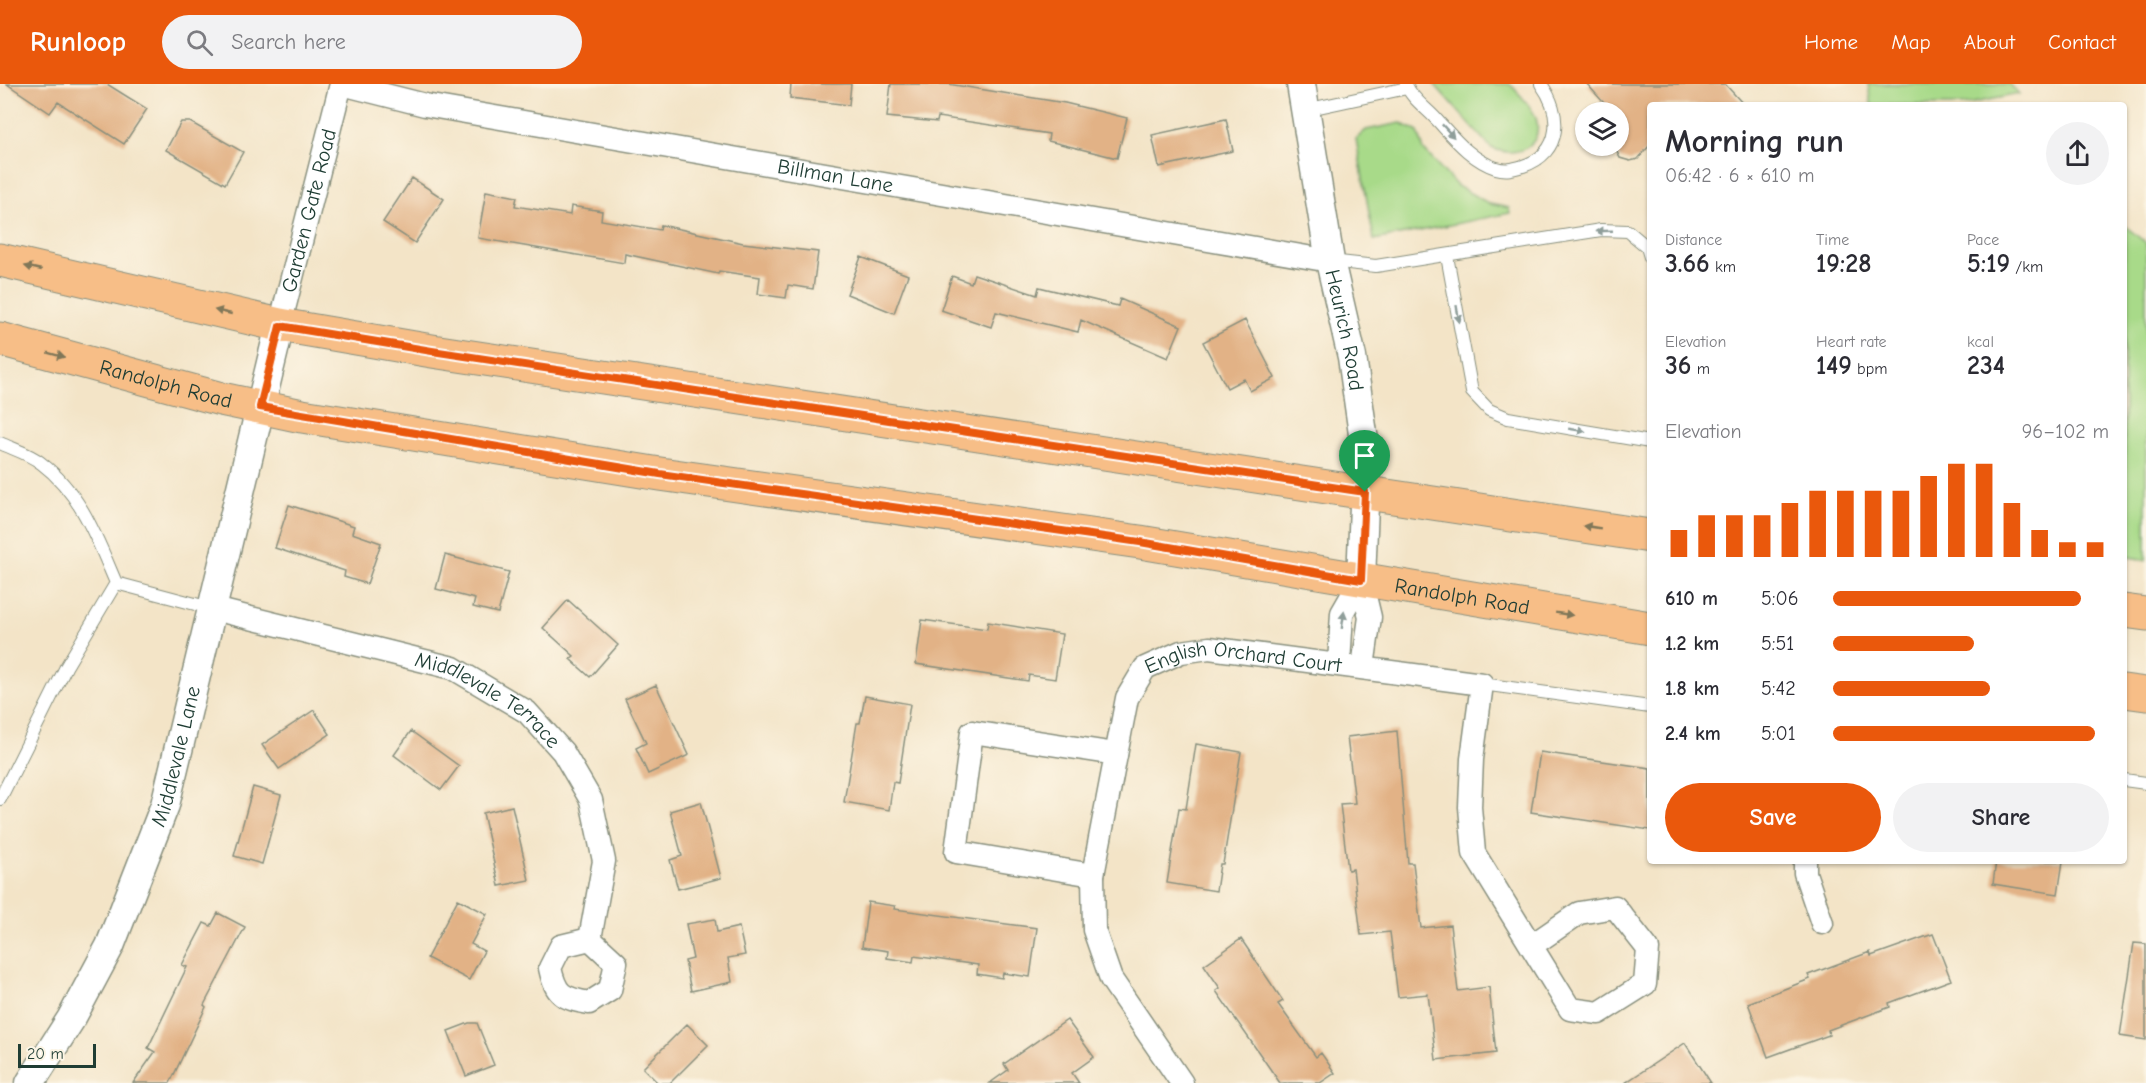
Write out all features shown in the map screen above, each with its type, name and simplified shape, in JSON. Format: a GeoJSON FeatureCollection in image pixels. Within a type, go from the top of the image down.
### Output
{"type":"FeatureCollection","features":[{"type":"Feature","properties":{"kind":"main road"},"geometry":{"type":"LineString","coordinates":[[0,260],[280,326],[1647,536]]}},
{"type":"Feature","properties":{"kind":"main road","name":"Randolph Road"},"geometry":{"type":"LineString","coordinates":[[0,339],[260,407],[648,472],[1140,542],[1647,628]]}},
{"type":"Feature","properties":{"kind":"main road"},"geometry":{"type":"LineString","coordinates":[[2127,611],[2146,614]]}},
{"type":"Feature","properties":{"kind":"main road"},"geometry":{"type":"LineString","coordinates":[[2127,691],[2146,694]]}},
{"type":"Feature","properties":{"kind":"street","name":"Billman Lane"},"geometry":{"type":"LineString","coordinates":[[342,84],[425,105],[1330,261]]}},
{"type":"Feature","properties":{"kind":"street","name":"Garden Gate Road"},"geometry":{"type":"LineString","coordinates":[[260,407],[342,84]]}},
{"type":"Feature","properties":{"kind":"street","name":"Heurich Road"},"geometry":{"type":"LineString","coordinates":[[1303,97],[1330,261],[1357,390],[1366,455],[1361,580]]}},
{"type":"Feature","properties":{"kind":"street","name":"Middlevale Lane"},"geometry":{"type":"LineString","coordinates":[[30,1083],[71,1019],[110,946],[165,806],[214,609],[260,407]]}},
{"type":"Feature","properties":{"kind":"street"},"geometry":{"type":"LineString","coordinates":[[1339,664],[1342,613],[1361,580]]}},
{"type":"Feature","properties":{"kind":"street"},"geometry":{"type":"LineString","coordinates":[[1361,580],[1370,617],[1363,667]]}},
{"type":"Feature","properties":{"kind":"street","name":"Middlevale Terrace"},"geometry":{"type":"LineString","coordinates":[[214,609],[453,668],[527,712],[563,752],[591,800],[604,861],[590,939]]}},
{"type":"Feature","properties":{"kind":"street","name":"English Orchard Court"},"geometry":{"type":"LineString","coordinates":[[1182,1083],[1112,980],[1094,930],[1093,875],[1116,754],[1127,698],[1145,668],[1181,652],[1209,648],[1482,684]]}},
{"type":"Feature","properties":{"kind":"street"},"geometry":{"type":"LineString","coordinates":[[1482,684],[1472,759],[1470,807],[1474,853],[1531,946],[1570,1009],[1599,1013],[1645,984],[1648,949],[1615,907],[1579,913],[1531,946]]}},
{"type":"Feature","properties":{"kind":"street"},"geometry":{"type":"LineString","coordinates":[[1093,875],[956,852],[972,732],[1116,754]]}},
{"type":"Feature","properties":{"kind":"street"},"geometry":{"type":"LineString","coordinates":[[1804,864],[1805,873],[1822,923]]}},
{"type":"Feature","properties":{"kind":"lane"},"geometry":{"type":"LineString","coordinates":[[1303,97],[1407,86],[1464,149],[1496,168],[1510,170],[1530,164],[1549,148],[1556,131],[1555,109],[1540,84]]}},
{"type":"Feature","properties":{"kind":"lane"},"geometry":{"type":"LineString","coordinates":[[1330,261],[1376,266],[1601,230],[1628,231],[1647,247]]}},
{"type":"Feature","properties":{"kind":"lane"},"geometry":{"type":"LineString","coordinates":[[1447,256],[1472,392],[1489,410],[1508,418],[1647,441]]}},
{"type":"Feature","properties":{"kind":"lane"},"geometry":{"type":"LineString","coordinates":[[0,443],[40,462],[68,488],[89,521],[116,583]]}},
{"type":"Feature","properties":{"kind":"lane"},"geometry":{"type":"LineString","coordinates":[[116,583],[214,609]]}},
{"type":"Feature","properties":{"kind":"lane"},"geometry":{"type":"LineString","coordinates":[[0,799],[66,667],[116,583]]}},
{"type":"Feature","properties":{"kind":"lane"},"geometry":{"type":"LineString","coordinates":[[1482,684],[1647,707]]}},
{"type":"Feature","properties":{"kind":"lane"},"geometry":{"type":"LineString","coordinates":[[2127,780],[2146,783]]}},
{"type":"Feature","properties":{"kind":"green space"},"geometry":{"type":"Polygon","coordinates":[[[1434,84],[1510,84],[1534,113],[1538,129],[1536,137],[1525,149],[1517,151],[1508,152],[1490,147],[1434,84]]]}},
{"type":"Feature","properties":{"kind":"green space"},"geometry":{"type":"Polygon","coordinates":[[[1868,84],[2009,84],[2019,94],[1978,102],[1871,102],[1868,84]]]}},
{"type":"Feature","properties":{"kind":"green space"},"geometry":{"type":"Polygon","coordinates":[[[1401,123],[1418,132],[1424,150],[1457,186],[1490,204],[1509,208],[1510,213],[1374,240],[1356,139],[1366,130],[1401,123]]]}},
{"type":"Feature","properties":{"kind":"green space"},"geometry":{"type":"Polygon","coordinates":[[[2127,227],[2146,243],[2146,560],[2127,557],[2127,227]]]}},
{"type":"Feature","properties":{"kind":"building"},"geometry":{"type":"Polygon","coordinates":[[[7,84],[107,84],[147,109],[124,144],[58,102],[50,113],[7,84]]]}},
{"type":"Feature","properties":{"kind":"building"},"geometry":{"type":"Polygon","coordinates":[[[791,84],[851,84],[849,105],[790,98],[791,84]]]}},
{"type":"Feature","properties":{"kind":"building"},"geometry":{"type":"Polygon","coordinates":[[[891,84],[948,84],[1065,103],[1127,118],[1117,158],[1048,141],[1049,134],[938,117],[937,122],[887,117],[891,84]]]}},
{"type":"Feature","properties":{"kind":"building"},"geometry":{"type":"Polygon","coordinates":[[[1587,84],[1725,84],[1741,102],[1647,102],[1647,148],[1638,159],[1630,161],[1619,156],[1629,156],[1629,102],[1603,102],[1587,84]]]}},
{"type":"Feature","properties":{"kind":"building"},"geometry":{"type":"Polygon","coordinates":[[[1226,119],[1233,151],[1159,167],[1152,135],[1226,119]]]}},
{"type":"Feature","properties":{"kind":"building"},"geometry":{"type":"Polygon","coordinates":[[[181,122],[190,122],[243,152],[225,184],[166,150],[181,122]]]}},
{"type":"Feature","properties":{"kind":"building"},"geometry":{"type":"Polygon","coordinates":[[[412,178],[444,199],[415,243],[383,222],[412,178]]]}},
{"type":"Feature","properties":{"kind":"building"},"geometry":{"type":"Polygon","coordinates":[[[486,191],[517,197],[515,206],[570,215],[571,206],[602,211],[601,220],[660,230],[661,225],[743,243],[818,252],[813,289],[788,285],[786,298],[758,294],[760,277],[719,271],[718,274],[625,254],[624,263],[478,238],[486,191]]]}},
{"type":"Feature","properties":{"kind":"building"},"geometry":{"type":"Polygon","coordinates":[[[861,257],[908,275],[894,313],[847,294],[861,257]]]}},
{"type":"Feature","properties":{"kind":"building"},"geometry":{"type":"Polygon","coordinates":[[[974,274],[1037,295],[1039,287],[1118,306],[1120,299],[1181,326],[1168,358],[1081,320],[1078,332],[996,312],[991,327],[941,310],[952,276],[971,283],[974,274]]]}},
{"type":"Feature","properties":{"kind":"building"},"geometry":{"type":"Polygon","coordinates":[[[1245,320],[1275,378],[1250,391],[1244,379],[1227,388],[1203,342],[1245,320]]]}},
{"type":"Feature","properties":{"kind":"building"},"geometry":{"type":"Polygon","coordinates":[[[289,505],[354,526],[352,533],[381,543],[367,584],[344,577],[345,571],[275,548],[289,505]]]}},
{"type":"Feature","properties":{"kind":"building"},"geometry":{"type":"Polygon","coordinates":[[[445,555],[509,572],[498,613],[473,607],[475,599],[436,589],[445,555]]]}},
{"type":"Feature","properties":{"kind":"building"},"geometry":{"type":"Polygon","coordinates":[[[568,600],[618,645],[590,677],[570,659],[574,656],[543,628],[568,600]]]}},
{"type":"Feature","properties":{"kind":"building"},"geometry":{"type":"Polygon","coordinates":[[[922,620],[987,629],[988,622],[1062,634],[1055,679],[1029,675],[1028,681],[916,664],[922,620]]]}},
{"type":"Feature","properties":{"kind":"building"},"geometry":{"type":"Polygon","coordinates":[[[656,685],[689,755],[648,774],[636,748],[646,743],[625,699],[656,685]]]}},
{"type":"Feature","properties":{"kind":"building"},"geometry":{"type":"Polygon","coordinates":[[[865,696],[910,704],[898,783],[893,782],[889,810],[844,802],[857,723],[860,723],[865,696]]]}},
{"type":"Feature","properties":{"kind":"building"},"geometry":{"type":"Polygon","coordinates":[[[314,710],[330,734],[279,769],[262,745],[314,710]]]}},
{"type":"Feature","properties":{"kind":"building"},"geometry":{"type":"Polygon","coordinates":[[[411,731],[459,766],[441,790],[394,755],[411,731]]]}},
{"type":"Feature","properties":{"kind":"building"},"geometry":{"type":"Polygon","coordinates":[[[1397,731],[1408,863],[1413,863],[1421,928],[1450,925],[1458,991],[1489,987],[1496,1053],[1436,1060],[1428,994],[1398,997],[1390,932],[1361,935],[1353,869],[1348,870],[1340,804],[1355,803],[1347,737],[1397,731]]]}},
{"type":"Feature","properties":{"kind":"building"},"geometry":{"type":"Polygon","coordinates":[[[1196,744],[1241,752],[1223,864],[1220,864],[1216,891],[1167,883],[1179,808],[1186,809],[1196,744]]]}},
{"type":"Feature","properties":{"kind":"building"},"geometry":{"type":"Polygon","coordinates":[[[1540,752],[1647,768],[1647,830],[1531,812],[1540,752]]]}},
{"type":"Feature","properties":{"kind":"building"},"geometry":{"type":"Polygon","coordinates":[[[253,787],[281,795],[262,864],[234,856],[253,787]]]}},
{"type":"Feature","properties":{"kind":"building"},"geometry":{"type":"Polygon","coordinates":[[[701,802],[721,878],[678,889],[670,860],[682,856],[670,811],[701,802]]]}},
{"type":"Feature","properties":{"kind":"building"},"geometry":{"type":"Polygon","coordinates":[[[512,806],[529,880],[499,886],[483,813],[512,806]]]}},
{"type":"Feature","properties":{"kind":"building"},"geometry":{"type":"Polygon","coordinates":[[[1996,864],[2063,864],[2058,894],[1993,884],[1996,864]]]}},
{"type":"Feature","properties":{"kind":"building"},"geometry":{"type":"Polygon","coordinates":[[[458,899],[487,914],[471,944],[484,951],[469,980],[427,958],[458,899]]]}},
{"type":"Feature","properties":{"kind":"building"},"geometry":{"type":"Polygon","coordinates":[[[868,902],[895,906],[894,909],[1037,928],[1030,977],[1003,973],[1002,978],[977,974],[978,965],[914,956],[913,962],[887,958],[888,951],[862,947],[868,902]]]}},
{"type":"Feature","properties":{"kind":"building"},"geometry":{"type":"Polygon","coordinates":[[[218,913],[245,927],[204,1005],[206,1007],[170,1083],[133,1083],[155,1052],[148,1048],[187,967],[182,965],[204,923],[211,926],[218,913]]]}},
{"type":"Feature","properties":{"kind":"building"},"geometry":{"type":"Polygon","coordinates":[[[715,919],[717,932],[739,927],[745,955],[728,958],[732,982],[691,991],[685,961],[693,959],[686,924],[715,919]]]}},
{"type":"Feature","properties":{"kind":"building"},"geometry":{"type":"Polygon","coordinates":[[[1933,934],[1951,980],[1889,1003],[1890,1007],[1828,1030],[1829,1035],[1768,1057],[1748,1003],[1810,979],[1808,975],[1870,952],[1871,956],[1933,934]]]}},
{"type":"Feature","properties":{"kind":"building"},"geometry":{"type":"Polygon","coordinates":[[[1241,939],[1283,1001],[1278,1004],[1316,1057],[1321,1053],[1335,1073],[1320,1083],[1280,1083],[1216,991],[1220,988],[1204,965],[1241,939]]]}},
{"type":"Feature","properties":{"kind":"building"},"geometry":{"type":"Polygon","coordinates":[[[2134,943],[2146,944],[2146,1040],[2120,1036],[2134,943]]]}},
{"type":"Feature","properties":{"kind":"building"},"geometry":{"type":"Polygon","coordinates":[[[1067,1020],[1094,1057],[1072,1073],[1079,1083],[990,1083],[1008,1070],[1004,1064],[1067,1020]]]}},
{"type":"Feature","properties":{"kind":"building"},"geometry":{"type":"Polygon","coordinates":[[[469,1023],[477,1023],[494,1065],[466,1076],[448,1031],[469,1023]]]}},
{"type":"Feature","properties":{"kind":"building"},"geometry":{"type":"Polygon","coordinates":[[[687,1024],[708,1045],[670,1083],[658,1083],[643,1068],[687,1024]]]}},
{"type":"Feature","properties":{"kind":"building"},"geometry":{"type":"Polygon","coordinates":[[[1685,1043],[1711,1083],[1625,1083],[1685,1043]]]}},
{"type":"Feature","properties":{"kind":"route"},"geometry":{"type":"LineString","coordinates":[[280,326],[1365,492],[1361,580],[1140,542],[660,474],[302,416],[260,407],[280,326]]}}]}
